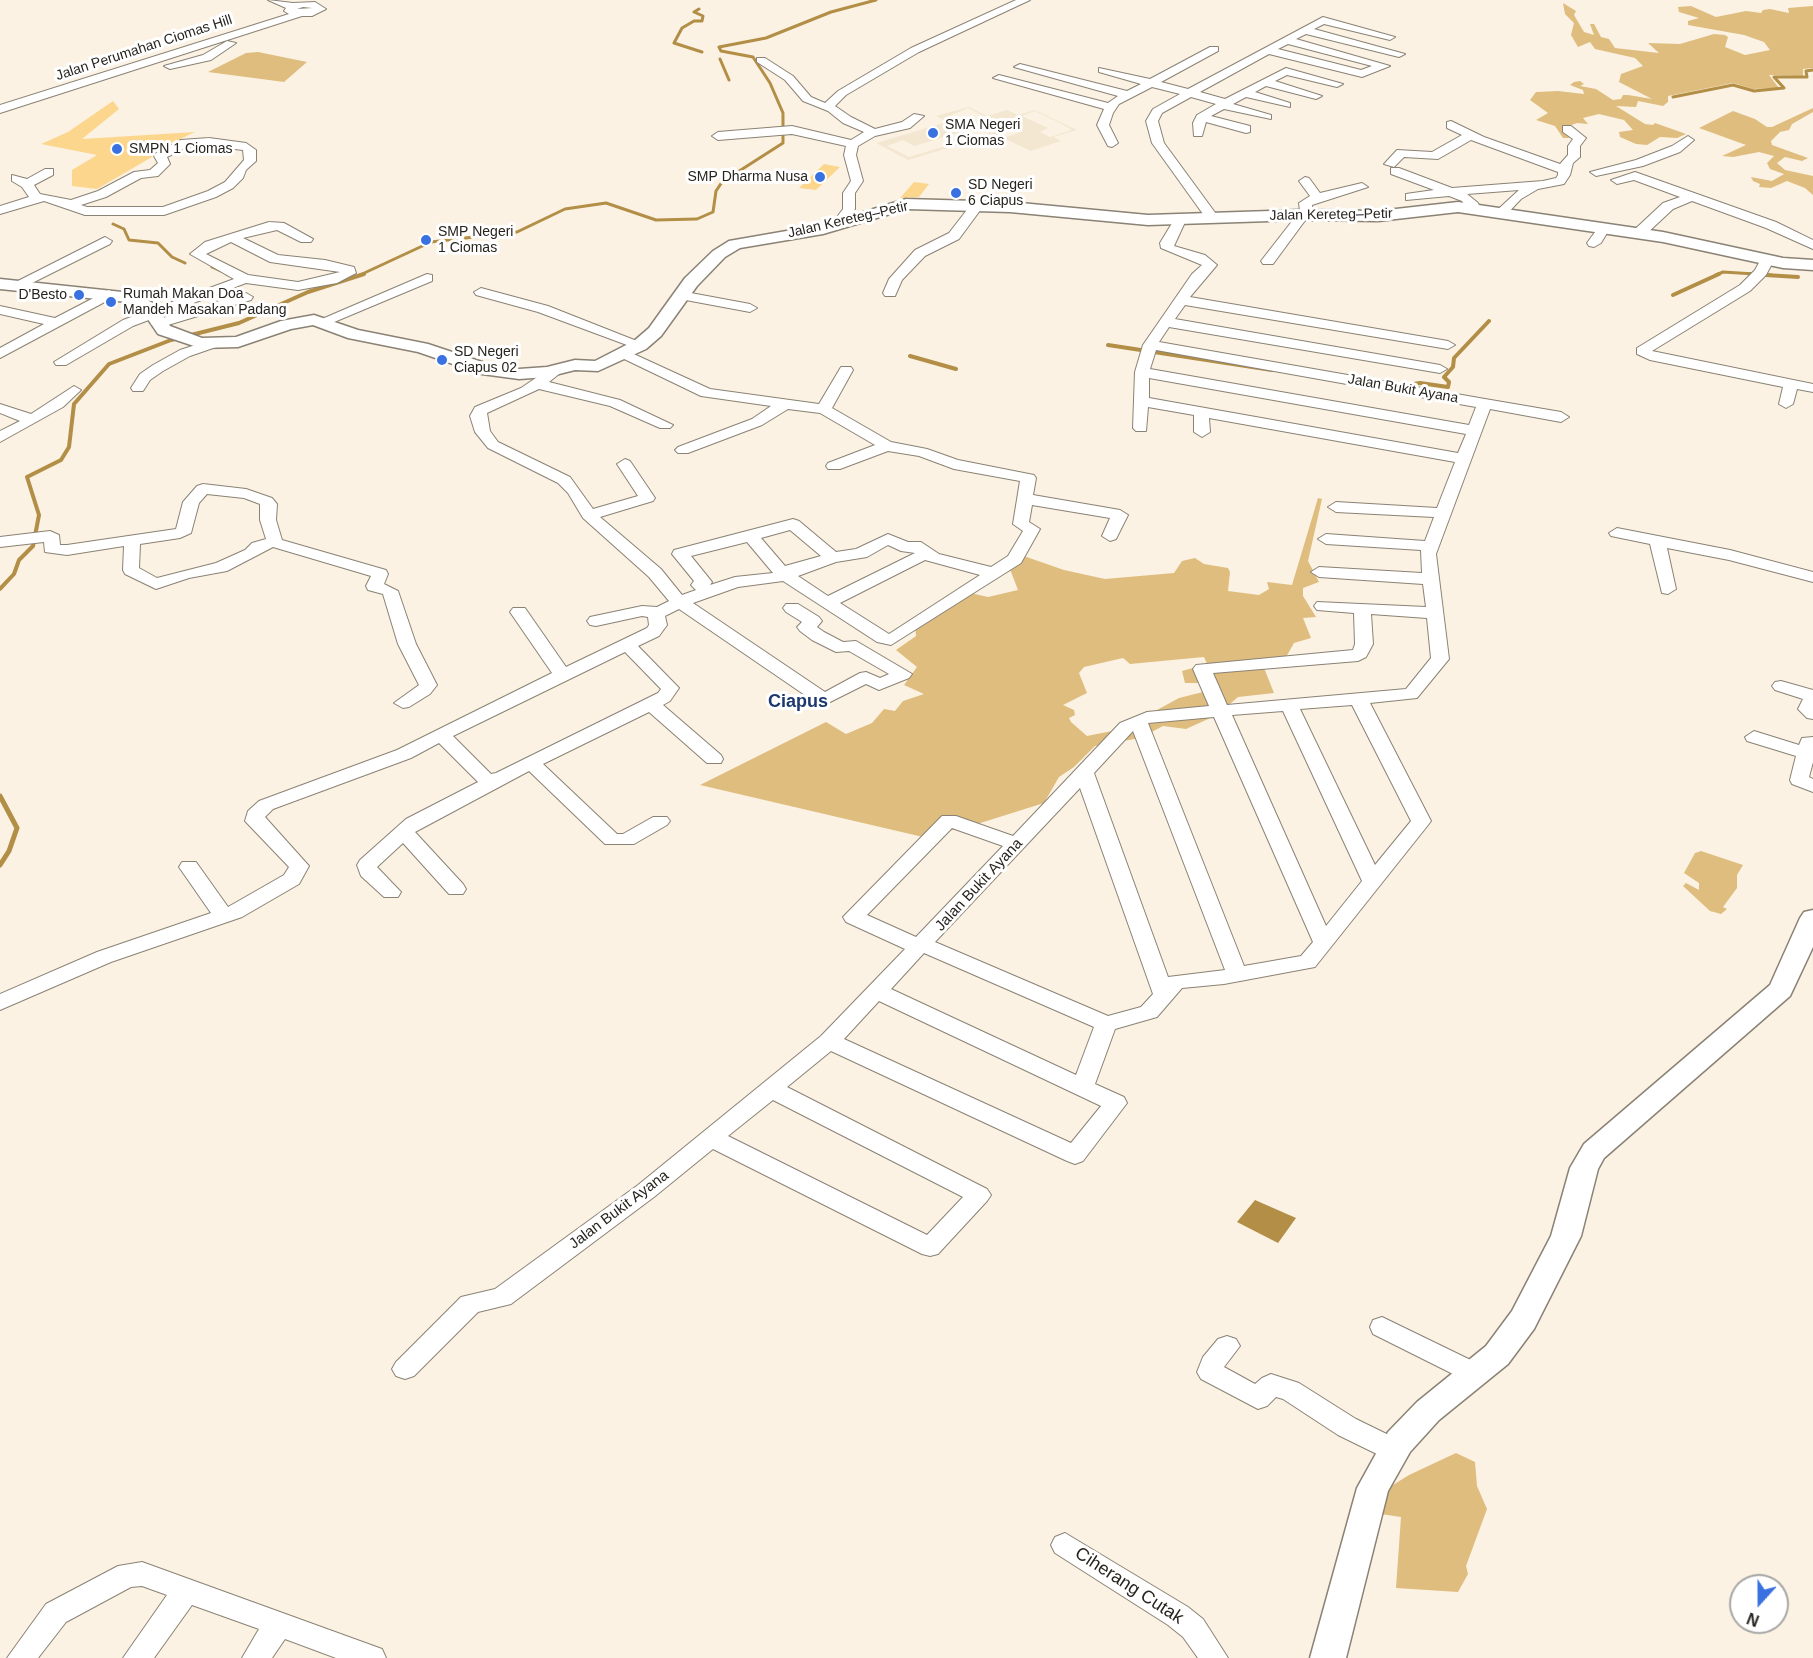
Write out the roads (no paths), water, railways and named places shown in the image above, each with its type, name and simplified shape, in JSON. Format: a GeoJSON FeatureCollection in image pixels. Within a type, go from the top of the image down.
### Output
{"type":"FeatureCollection","features":[{"type":"Feature","properties":{"kind":"street"},"geometry":{"type":"LineString","coordinates":[[273,0],[293,8]]}},
{"type":"Feature","properties":{"kind":"street"},"geometry":{"type":"LineString","coordinates":[[782,131],[786,122],[807,124],[842,93],[915,50],[1025,0]]}},
{"type":"Feature","properties":{"kind":"street","name":"Jalan Perumahan Ciomas Hill"},"geometry":{"type":"LineString","coordinates":[[0,109],[238,33],[293,8]]}},
{"type":"Feature","properties":{"kind":"street","name":"Jalan Perumahan Ciomas Hill"},"geometry":{"type":"LineString","coordinates":[[0,103],[293,8]]}},
{"type":"Feature","properties":{"kind":"street"},"geometry":{"type":"LineString","coordinates":[[1213,218],[1158,143],[1152,121],[1157,111],[1323,20],[1390,37]]}},
{"type":"Feature","properties":{"kind":"street"},"geometry":{"type":"LineString","coordinates":[[1305,30],[1399,54]]}},
{"type":"Feature","properties":{"kind":"street"},"geometry":{"type":"LineString","coordinates":[[1267,50],[1362,74],[1384,66],[1286,40]]}},
{"type":"Feature","properties":{"kind":"street"},"geometry":{"type":"LineString","coordinates":[[1112,143],[1103,125],[1111,107],[1126,94],[1214,49]]}},
{"type":"Feature","properties":{"kind":"street"},"geometry":{"type":"LineString","coordinates":[[761,60],[789,78],[807,99],[872,133]]}},
{"type":"Feature","properties":{"kind":"street"},"geometry":{"type":"LineString","coordinates":[[1020,67],[1126,94]]}},
{"type":"Feature","properties":{"kind":"street"},"geometry":{"type":"LineString","coordinates":[[1103,70],[1267,117]]}},
{"type":"Feature","properties":{"kind":"street"},"geometry":{"type":"LineString","coordinates":[[1198,133],[1202,117],[1286,71],[1336,84]]}},
{"type":"Feature","properties":{"kind":"street"},"geometry":{"type":"LineString","coordinates":[[999,78],[1111,107]]}},
{"type":"Feature","properties":{"kind":"street"},"geometry":{"type":"LineString","coordinates":[[1265,82],[1316,96]]}},
{"type":"Feature","properties":{"kind":"street"},"geometry":{"type":"LineString","coordinates":[[1245,93],[1286,105]]}},
{"type":"Feature","properties":{"kind":"street"},"geometry":{"type":"LineString","coordinates":[[718,136],[782,131],[834,138],[852,144],[872,133],[906,125],[918,116]]}},
{"type":"Feature","properties":{"kind":"street"},"geometry":{"type":"LineString","coordinates":[[1202,117],[1246,129]]}},
{"type":"Feature","properties":{"kind":"street"},"geometry":{"type":"LineString","coordinates":[[1451,125],[1470,136],[1566,166],[1596,172],[1652,192]]}},
{"type":"Feature","properties":{"kind":"street"},"geometry":{"type":"LineString","coordinates":[[1426,209],[1410,197],[1450,191],[1535,186],[1560,181],[1566,166],[1574,157],[1574,146],[1580,138],[1567,129]]}},
{"type":"Feature","properties":{"kind":"street"},"geometry":{"type":"LineString","coordinates":[[1470,136],[1431,157],[1401,153],[1392,167],[1471,201],[1474,208]]}},
{"type":"Feature","properties":{"kind":"street"},"geometry":{"type":"LineString","coordinates":[[1596,172],[1639,163],[1676,149],[1688,140]]}},
{"type":"Feature","properties":{"kind":"street"},"geometry":{"type":"LineString","coordinates":[[0,210],[36,198],[51,198],[71,204],[78,209],[93,212],[122,210],[156,212],[229,185],[239,175],[240,169],[250,161],[250,150],[240,146],[209,142],[185,143],[162,154],[160,158],[164,164],[154,173],[138,175],[102,194],[71,204]]}},
{"type":"Feature","properties":{"kind":"street"},"geometry":{"type":"LineString","coordinates":[[1410,142],[1442,150]]}},
{"type":"Feature","properties":{"kind":"street"},"geometry":{"type":"LineString","coordinates":[[837,225],[849,209],[849,193],[857,181],[850,155],[852,144]]}},
{"type":"Feature","properties":{"kind":"street"},"geometry":{"type":"LineString","coordinates":[[36,198],[21,181],[49,172]]}},
{"type":"Feature","properties":{"kind":"street"},"geometry":{"type":"LineString","coordinates":[[1617,180],[1635,176],[1742,217],[1771,225],[1813,246]]}},
{"type":"Feature","properties":{"kind":"street"},"geometry":{"type":"LineString","coordinates":[[1305,181],[1317,197]]}},
{"type":"Feature","properties":{"kind":"street"},"geometry":{"type":"LineString","coordinates":[[1500,213],[1517,196],[1535,186]]}},
{"type":"Feature","properties":{"kind":"street"},"geometry":{"type":"LineString","coordinates":[[1268,261],[1306,211],[1305,203],[1317,197],[1362,187]]}},
{"type":"Feature","properties":{"kind":"street"},"geometry":{"type":"LineString","coordinates":[[1638,234],[1668,206],[1692,196]]}},
{"type":"Feature","properties":{"kind":"street","name":"Jalan Kereteg–Petir"},"geometry":{"type":"LineString","coordinates":[[160,324],[193,342],[211,344],[247,340],[297,322],[322,322],[354,334],[422,348],[500,372],[519,374],[575,366],[598,366],[625,354],[655,332],[680,295],[719,254],[735,244],[837,225],[906,204],[978,205],[1135,220],[1301,215],[1378,216],[1426,209],[1474,208],[1638,234],[1761,270],[1813,265]]}},
{"type":"Feature","properties":{"kind":"street"},"geometry":{"type":"LineString","coordinates":[[890,293],[896,279],[920,253],[954,236],[978,205]]}},
{"type":"Feature","properties":{"kind":"street"},"geometry":{"type":"LineString","coordinates":[[1141,428],[1142,372],[1150,345],[1200,273],[1210,265],[1200,258],[1168,248],[1167,243],[1180,220]]}},
{"type":"Feature","properties":{"kind":"street"},"geometry":{"type":"LineString","coordinates":[[232,237],[275,259],[325,264],[350,271],[332,280],[305,286],[245,279],[197,254],[210,245],[232,237],[277,226],[306,239]]}},
{"type":"Feature","properties":{"kind":"street"},"geometry":{"type":"LineString","coordinates":[[1594,243],[1604,228]]}},
{"type":"Feature","properties":{"kind":"street"},"geometry":{"type":"LineString","coordinates":[[7,285],[105,241]]}},
{"type":"Feature","properties":{"kind":"street"},"geometry":{"type":"LineString","coordinates":[[1761,270],[1745,288],[1642,351],[1650,356],[1813,388]]}},
{"type":"Feature","properties":{"kind":"street"},"geometry":{"type":"LineString","coordinates":[[160,324],[245,279]]}},
{"type":"Feature","properties":{"kind":"street"},"geometry":{"type":"LineString","coordinates":[[322,322],[427,279]]}},
{"type":"Feature","properties":{"kind":"street"},"geometry":{"type":"LineString","coordinates":[[7,285],[110,294],[139,301],[160,324]]}},
{"type":"Feature","properties":{"kind":"street"},"geometry":{"type":"LineString","coordinates":[[481,292],[543,309],[640,345]]}},
{"type":"Feature","properties":{"kind":"street"},"geometry":{"type":"LineString","coordinates":[[0,354],[110,294]]}},
{"type":"Feature","properties":{"kind":"street"},"geometry":{"type":"LineString","coordinates":[[680,295],[750,308]]}},
{"type":"Feature","properties":{"kind":"street"},"geometry":{"type":"LineString","coordinates":[[62,362],[117,328],[160,324],[246,297]]}},
{"type":"Feature","properties":{"kind":"street"},"geometry":{"type":"LineString","coordinates":[[1181,300],[1448,345]]}},
{"type":"Feature","properties":{"kind":"street"},"geometry":{"type":"LineString","coordinates":[[0,310],[57,323]]}},
{"type":"Feature","properties":{"kind":"street"},"geometry":{"type":"LineString","coordinates":[[1166,322],[1440,369]]}},
{"type":"Feature","properties":{"kind":"street"},"geometry":{"type":"LineString","coordinates":[[1264,423],[1318,322]]}},
{"type":"Feature","properties":{"kind":"street"},"geometry":{"type":"LineString","coordinates":[[138,388],[145,377],[158,368],[185,353],[211,344]]}},
{"type":"Feature","properties":{"kind":"street","name":"Jalan Bukit Ayana"},"geometry":{"type":"LineString","coordinates":[[1150,345],[1561,417]]}},
{"type":"Feature","properties":{"kind":"street"},"geometry":{"type":"LineString","coordinates":[[625,354],[706,393],[825,410],[887,446],[922,452],[954,464],[1028,478],[1021,524],[1032,529],[1015,559],[891,640],[883,639],[786,575],[764,554],[751,536]]}},
{"type":"Feature","properties":{"kind":"street"},"geometry":{"type":"LineString","coordinates":[[1669,376],[1674,361]]}},
{"type":"Feature","properties":{"kind":"street"},"geometry":{"type":"LineString","coordinates":[[557,370],[539,384],[480,410],[478,416],[483,432],[494,445],[564,480],[574,490],[589,515],[654,573],[679,602],[702,615],[824,700],[866,677],[879,685],[903,674],[850,645],[842,648],[817,636],[806,627],[813,621],[792,608]]}},
{"type":"Feature","properties":{"kind":"street"},"geometry":{"type":"LineString","coordinates":[[825,410],[846,370]]}},
{"type":"Feature","properties":{"kind":"street","name":"Jalan Bukit Ayana"},"geometry":{"type":"LineString","coordinates":[[1142,372],[1474,431]]}},
{"type":"Feature","properties":{"kind":"street"},"geometry":{"type":"LineString","coordinates":[[1728,390],[1733,373]]}},
{"type":"Feature","properties":{"kind":"street"},"geometry":{"type":"LineString","coordinates":[[539,384],[615,403],[665,425]]}},
{"type":"Feature","properties":{"kind":"street"},"geometry":{"type":"LineString","coordinates":[[1786,404],[1791,384]]}},
{"type":"Feature","properties":{"kind":"street"},"geometry":{"type":"LineString","coordinates":[[0,437],[53,408],[74,390]]}},
{"type":"Feature","properties":{"kind":"street"},"geometry":{"type":"LineString","coordinates":[[1141,401],[1464,459]]}},
{"type":"Feature","properties":{"kind":"street"},"geometry":{"type":"LineString","coordinates":[[682,450],[757,422],[785,404]]}},
{"type":"Feature","properties":{"kind":"street"},"geometry":{"type":"LineString","coordinates":[[1237,974],[1138,720],[1220,710],[1411,694],[1440,659],[1428,555],[1485,404]]}},
{"type":"Feature","properties":{"kind":"street"},"geometry":{"type":"LineString","coordinates":[[0,408],[32,420]]}},
{"type":"Feature","properties":{"kind":"street"},"geometry":{"type":"LineString","coordinates":[[1201,412],[1202,432]]}},
{"type":"Feature","properties":{"kind":"street"},"geometry":{"type":"LineString","coordinates":[[834,466],[887,446]]}},
{"type":"Feature","properties":{"kind":"street"},"geometry":{"type":"LineString","coordinates":[[589,515],[647,498],[625,464]]}},
{"type":"Feature","properties":{"kind":"street"},"geometry":{"type":"LineString","coordinates":[[0,542],[36,537],[53,538],[50,547],[56,550],[132,542],[184,532],[187,511],[203,489],[246,494],[266,501],[269,504],[268,520],[275,538],[273,542]]}},
{"type":"Feature","properties":{"kind":"street"},"geometry":{"type":"LineString","coordinates":[[1026,499],[1120,514],[1110,536]]}},
{"type":"Feature","properties":{"kind":"street"},"geometry":{"type":"LineString","coordinates":[[1336,507],[1444,513]]}},
{"type":"Feature","properties":{"kind":"street"},"geometry":{"type":"LineString","coordinates":[[708,591],[699,585],[704,582],[680,554],[793,524],[833,558]]}},
{"type":"Feature","properties":{"kind":"street"},"geometry":{"type":"LineString","coordinates":[[1617,533],[1658,539],[1813,577]]}},
{"type":"Feature","properties":{"kind":"street"},"geometry":{"type":"LineString","coordinates":[[1326,538],[1432,546]]}},
{"type":"Feature","properties":{"kind":"street"},"geometry":{"type":"LineString","coordinates":[[596,621],[638,612],[657,612],[735,582],[786,575],[833,558],[864,552],[888,539],[907,548],[915,545],[928,552],[925,554]]}},
{"type":"Feature","properties":{"kind":"street"},"geometry":{"type":"LineString","coordinates":[[1658,539],[1668,589]]}},
{"type":"Feature","properties":{"kind":"street"},"geometry":{"type":"LineString","coordinates":[[132,542],[131,570],[156,584],[185,574],[222,567],[251,554],[258,546],[273,542],[380,574],[374,586],[390,591],[407,644],[428,685],[403,704]]}},
{"type":"Feature","properties":{"kind":"street"},"geometry":{"type":"LineString","coordinates":[[826,603],[925,554],[993,573]]}},
{"type":"Feature","properties":{"kind":"street"},"geometry":{"type":"LineString","coordinates":[[1319,572],[1431,579]]}},
{"type":"Feature","properties":{"kind":"street"},"geometry":{"type":"LineString","coordinates":[[1323,606],[1435,613]]}},
{"type":"Feature","properties":{"kind":"street"},"geometry":{"type":"LineString","coordinates":[[1323,942],[1202,669],[1352,657],[1360,653],[1364,644],[1362,609]]}},
{"type":"Feature","properties":{"kind":"street"},"geometry":{"type":"LineString","coordinates":[[519,612],[562,674]]}},
{"type":"Feature","properties":{"kind":"street"},"geometry":{"type":"LineString","coordinates":[[0,1002],[104,957],[243,909],[286,884],[299,871],[299,866],[255,821],[259,811],[284,798],[404,754],[562,674],[629,646],[656,629],[658,625],[654,616],[657,612]]}},
{"type":"Feature","properties":{"kind":"street"},"geometry":{"type":"LineString","coordinates":[[391,892],[367,868],[403,831],[427,815],[615,720],[652,705],[664,697],[670,688],[629,646]]}},
{"type":"Feature","properties":{"kind":"street"},"geometry":{"type":"LineString","coordinates":[[1781,686],[1813,697],[1807,709],[1813,714]]}},
{"type":"Feature","properties":{"kind":"street"},"geometry":{"type":"LineString","coordinates":[[1017,844],[949,820],[853,917],[1106,1024],[1149,1012],[1176,981],[1308,962],[1421,821],[1358,698]]}},
{"type":"Feature","properties":{"kind":"street"},"geometry":{"type":"LineString","coordinates":[[1289,704],[1372,881]]}},
{"type":"Feature","properties":{"kind":"street"},"geometry":{"type":"LineString","coordinates":[[652,705],[714,759]]}},
{"type":"Feature","properties":{"kind":"street","name":"Jalan Bukit Ayana"},"geometry":{"type":"LineString","coordinates":[[405,1369],[470,1304],[502,1298],[646,1191],[829,1041],[878,993],[1127,726],[1138,720]]}},
{"type":"Feature","properties":{"kind":"street"},"geometry":{"type":"LineString","coordinates":[[442,735],[486,779],[494,781]]}},
{"type":"Feature","properties":{"kind":"street"},"geometry":{"type":"LineString","coordinates":[[1754,737],[1811,750],[1799,780],[1813,786]]}},
{"type":"Feature","properties":{"kind":"street"},"geometry":{"type":"LineString","coordinates":[[531,763],[612,840],[627,840],[660,821]]}},
{"type":"Feature","properties":{"kind":"street"},"geometry":{"type":"LineString","coordinates":[[1084,773],[1164,995]]}},
{"type":"Feature","properties":{"kind":"street"},"geometry":{"type":"LineString","coordinates":[[403,831],[456,889]]}},
{"type":"Feature","properties":{"kind":"street"},"geometry":{"type":"LineString","coordinates":[[189,867],[224,916]]}},
{"type":"Feature","properties":{"kind":"street"},"geometry":{"type":"LineString","coordinates":[[1328,1658],[1363,1518],[1373,1488],[1394,1450],[1422,1417],[1476,1374],[1508,1343],[1537,1296],[1566,1236],[1584,1168],[1593,1151],[1781,990],[1813,918]]}},
{"type":"Feature","properties":{"kind":"street"},"geometry":{"type":"LineString","coordinates":[[829,1041],[1075,1155],[1116,1102],[878,993]]}},
{"type":"Feature","properties":{"kind":"street"},"geometry":{"type":"LineString","coordinates":[[1083,1086],[1106,1024]]}},
{"type":"Feature","properties":{"kind":"street"},"geometry":{"type":"LineString","coordinates":[[711,1138],[930,1247],[979,1195],[771,1089]]}},
{"type":"Feature","properties":{"kind":"street"},"geometry":{"type":"LineString","coordinates":[[1382,1327],[1476,1374]]}},
{"type":"Feature","properties":{"kind":"street"},"geometry":{"type":"LineString","coordinates":[[1227,1346],[1212,1364],[1209,1372],[1258,1398],[1271,1385],[1290,1390],[1347,1427],[1394,1450]]}},
{"type":"Feature","properties":{"kind":"street","name":"Ciherang Cutak"},"geometry":{"type":"LineString","coordinates":[[1065,1545],[1178,1616],[1193,1628],[1214,1658]]}},
{"type":"Feature","properties":{"kind":"street"},"geometry":{"type":"LineString","coordinates":[[21,1658],[56,1613],[128,1575],[142,1574],[372,1658]]}},
{"type":"Feature","properties":{"kind":"street"},"geometry":{"type":"LineString","coordinates":[[137,1658],[187,1590]]}},
{"type":"Feature","properties":{"kind":"street"},"geometry":{"type":"LineString","coordinates":[[256,1658],[279,1623]]}},
{"type":"Feature","properties":{"kind":"waterway"},"geometry":{"type":"LineString","coordinates":[[360,275],[431,242],[517,232],[565,209],[606,203],[656,220],[697,219],[713,212],[716,191],[722,182],[783,143],[783,113],[770,83],[753,57],[721,51],[719,47],[766,38],[831,12],[876,0]]}},
{"type":"Feature","properties":{"kind":"waterway"},"geometry":{"type":"LineString","coordinates":[[699,9],[694,12],[703,16],[702,21],[694,21],[682,28],[674,43],[702,52]]}},
{"type":"Feature","properties":{"kind":"waterway"},"geometry":{"type":"LineString","coordinates":[[720,59],[729,80]]}},
{"type":"Feature","properties":{"kind":"waterway"},"geometry":{"type":"LineString","coordinates":[[1673,97],[1733,85],[1754,91],[1784,88],[1774,77],[1807,77],[1806,71],[1813,70]]}},
{"type":"Feature","properties":{"kind":"waterway"},"geometry":{"type":"LineString","coordinates":[[113,224],[124,229],[129,240],[158,243],[172,257],[185,263]]}},
{"type":"Feature","properties":{"kind":"waterway"},"geometry":{"type":"LineString","coordinates":[[212,267],[230,275]]}},
{"type":"Feature","properties":{"kind":"waterway"},"geometry":{"type":"LineString","coordinates":[[1716,275],[1723,272],[1771,275]]}},
{"type":"Feature","properties":{"kind":"waterway"},"geometry":{"type":"LineString","coordinates":[[227,274],[232,276]]}},
{"type":"Feature","properties":{"kind":"waterway"},"geometry":{"type":"LineString","coordinates":[[0,589],[14,574],[19,560],[33,546],[39,515],[27,477],[61,460],[69,447],[74,404],[109,364],[171,340],[239,323],[308,292],[364,274]]}},
{"type":"Feature","properties":{"kind":"waterway"},"geometry":{"type":"LineString","coordinates":[[1673,295],[1719,274]]}},
{"type":"Feature","properties":{"kind":"waterway"},"geometry":{"type":"LineString","coordinates":[[1749,274],[1798,277]]}},
{"type":"Feature","properties":{"kind":"waterway"},"geometry":{"type":"LineString","coordinates":[[1400,386],[1420,383],[1448,387],[1449,382],[1444,377],[1453,367],[1454,358],[1489,321]]}},
{"type":"Feature","properties":{"kind":"waterway"},"geometry":{"type":"LineString","coordinates":[[1108,345],[1272,370]]}},
{"type":"Feature","properties":{"kind":"waterway"},"geometry":{"type":"LineString","coordinates":[[910,356],[956,369]]}},
{"type":"Feature","properties":{"kind":"waterway"},"geometry":{"type":"LineString","coordinates":[[0,796],[17,828],[9,851],[0,865]]}},
{"type":"Feature","properties":{"kind":"place","name":"SMA Negeri 1 Ciomas"},"geometry":{"type":"Point","coordinates":[933,133]}},
{"type":"Feature","properties":{"kind":"place","name":"SMPN 1 Ciomas"},"geometry":{"type":"Point","coordinates":[117,149]}},
{"type":"Feature","properties":{"kind":"place","name":"SMP Dharma Nusa"},"geometry":{"type":"Point","coordinates":[820,177]}},
{"type":"Feature","properties":{"kind":"place","name":"SD Negeri 6 Ciapus"},"geometry":{"type":"Point","coordinates":[956,193]}},
{"type":"Feature","properties":{"kind":"place","name":"SMP Negeri 1 Ciomas"},"geometry":{"type":"Point","coordinates":[426,240]}},
{"type":"Feature","properties":{"kind":"place","name":"D'Besto"},"geometry":{"type":"Point","coordinates":[79,295]}},
{"type":"Feature","properties":{"kind":"place","name":"Rumah Makan Doa Mandeh Masakan Padang"},"geometry":{"type":"Point","coordinates":[111,302]}},
{"type":"Feature","properties":{"kind":"place","name":"SD Negeri Ciapus 02"},"geometry":{"type":"Point","coordinates":[442,360]}},
{"type":"Feature","properties":{"kind":"district","name":"Ciapus"},"geometry":{"type":"Point","coordinates":[798,702]}}]}
